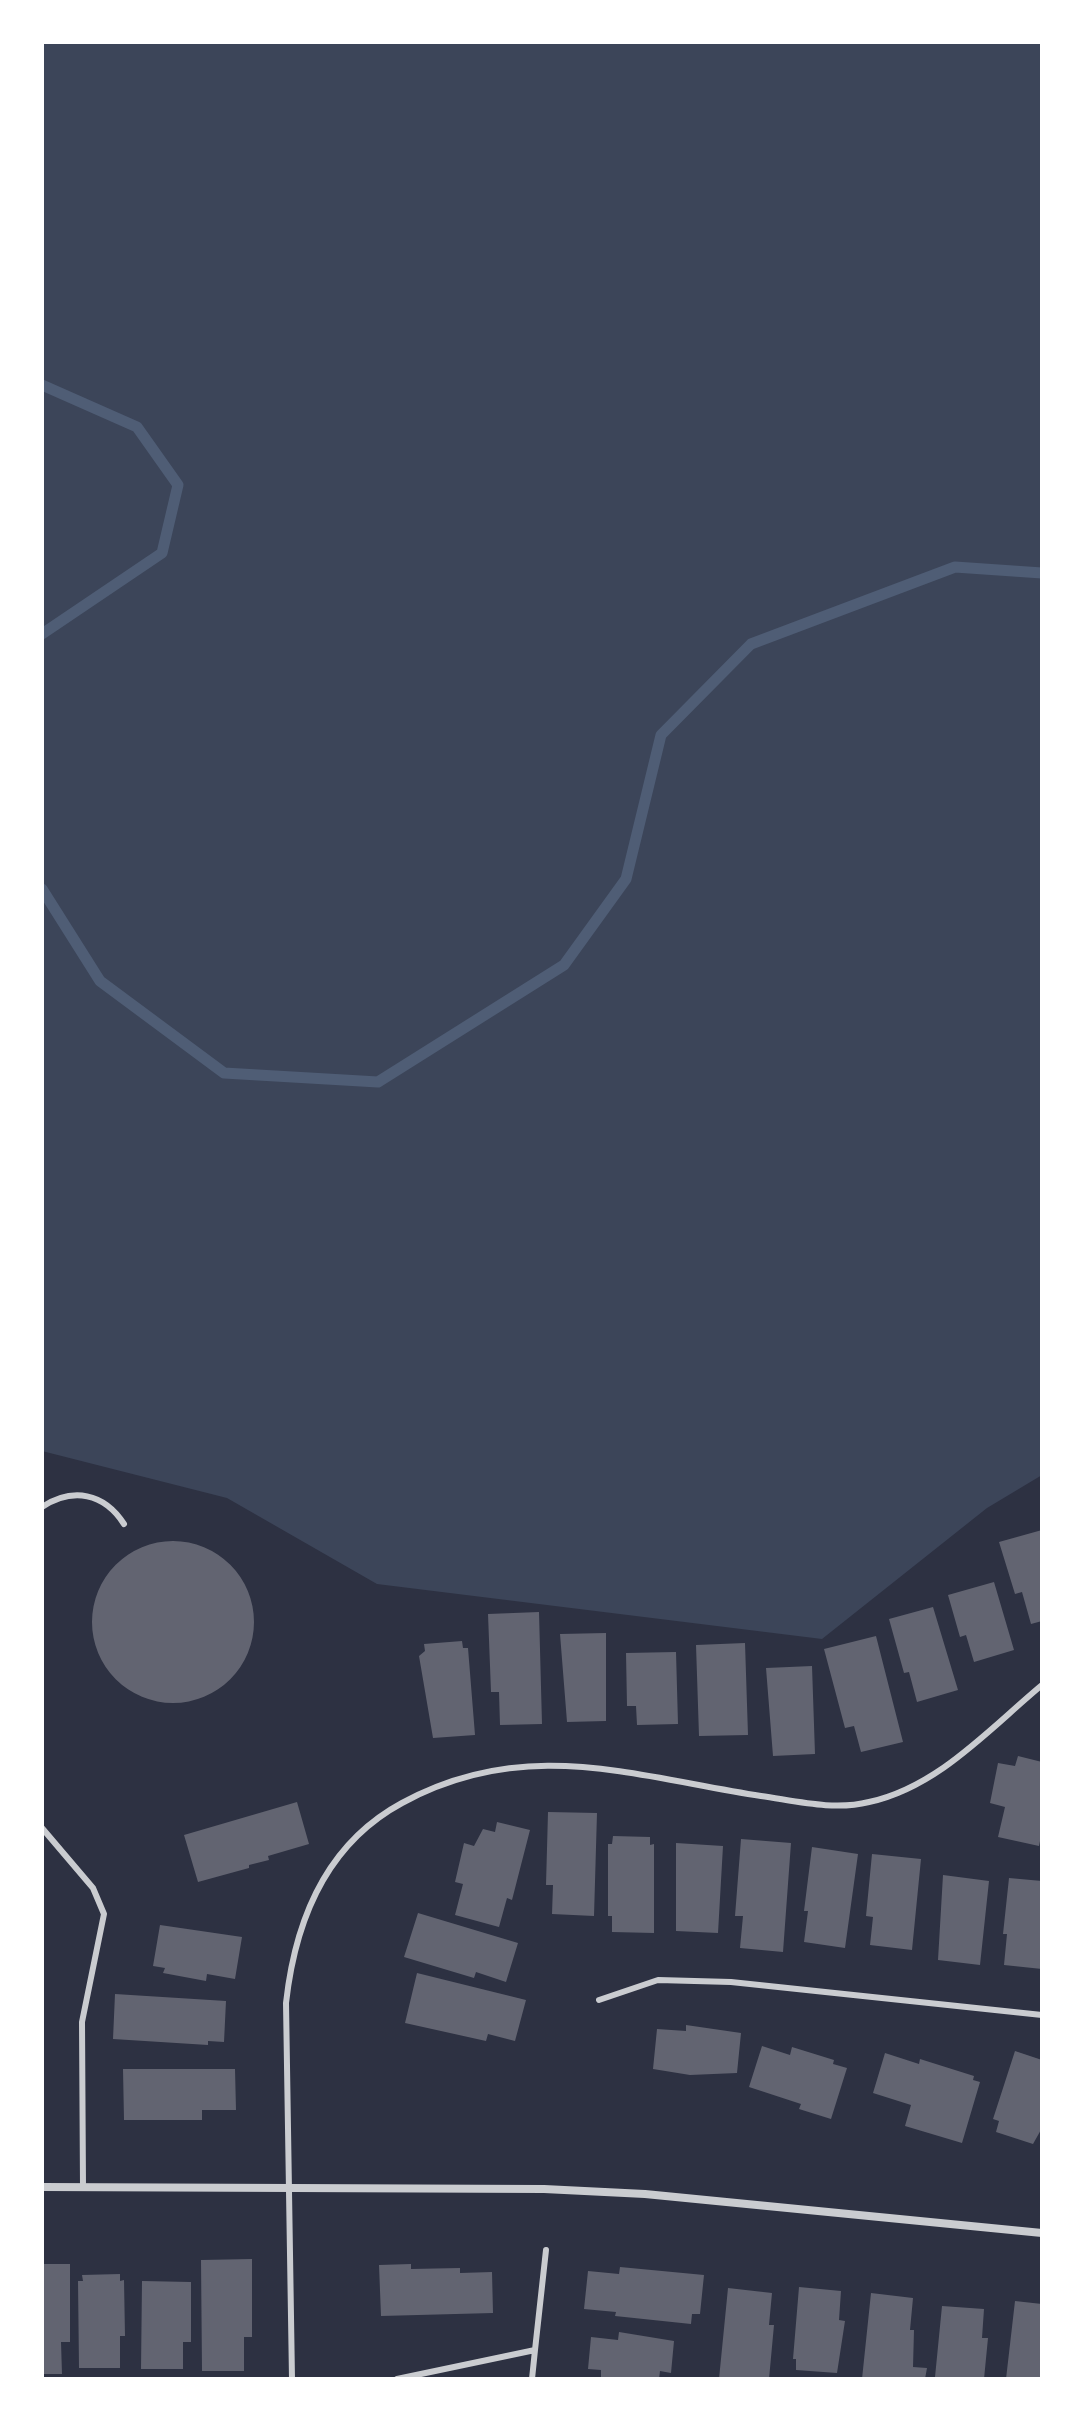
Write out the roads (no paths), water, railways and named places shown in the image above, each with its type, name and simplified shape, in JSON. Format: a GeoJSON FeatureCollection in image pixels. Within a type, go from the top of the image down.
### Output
{"type":"FeatureCollection","features":[{"type":"Feature","properties":{"kind":"street"},"geometry":{"type":"LineString","coordinates":[[42,2187],[287,2185],[645,2194],[1042,2233]]}},
{"type":"Feature","properties":{"kind":"lane"},"geometry":{"type":"LineString","coordinates":[[42,1507],[70,1495],[91,1495],[106,1503],[124,1524]]}},
{"type":"Feature","properties":{"kind":"lane"},"geometry":{"type":"LineString","coordinates":[[292,2379],[286,2003],[296,1939],[309,1904],[334,1864],[365,1828],[387,1811],[468,1774],[540,1764],[811,1804],[867,1803],[910,1789],[931,1777],[1042,1685]]}},
{"type":"Feature","properties":{"kind":"lane"},"geometry":{"type":"LineString","coordinates":[[42,1828],[93,1888],[104,1914],[82,2022],[83,2187]]}},
{"type":"Feature","properties":{"kind":"lane"},"geometry":{"type":"LineString","coordinates":[[599,2000],[658,1980],[731,1982],[1042,2015]]}},
{"type":"Feature","properties":{"kind":"lane"},"geometry":{"type":"LineString","coordinates":[[532,2379],[546,2250]]}},
{"type":"Feature","properties":{"kind":"lane"},"geometry":{"type":"LineString","coordinates":[[397,2379],[535,2350]]}},
{"type":"Feature","properties":{"kind":"waterway"},"geometry":{"type":"LineString","coordinates":[[42,385],[137,427],[178,485],[162,553],[42,634]]}},
{"type":"Feature","properties":{"kind":"waterway"},"geometry":{"type":"LineString","coordinates":[[42,889],[100,981],[224,1073],[378,1082],[564,965],[626,879],[661,735],[751,644],[955,567],[1042,573]]}}]}
